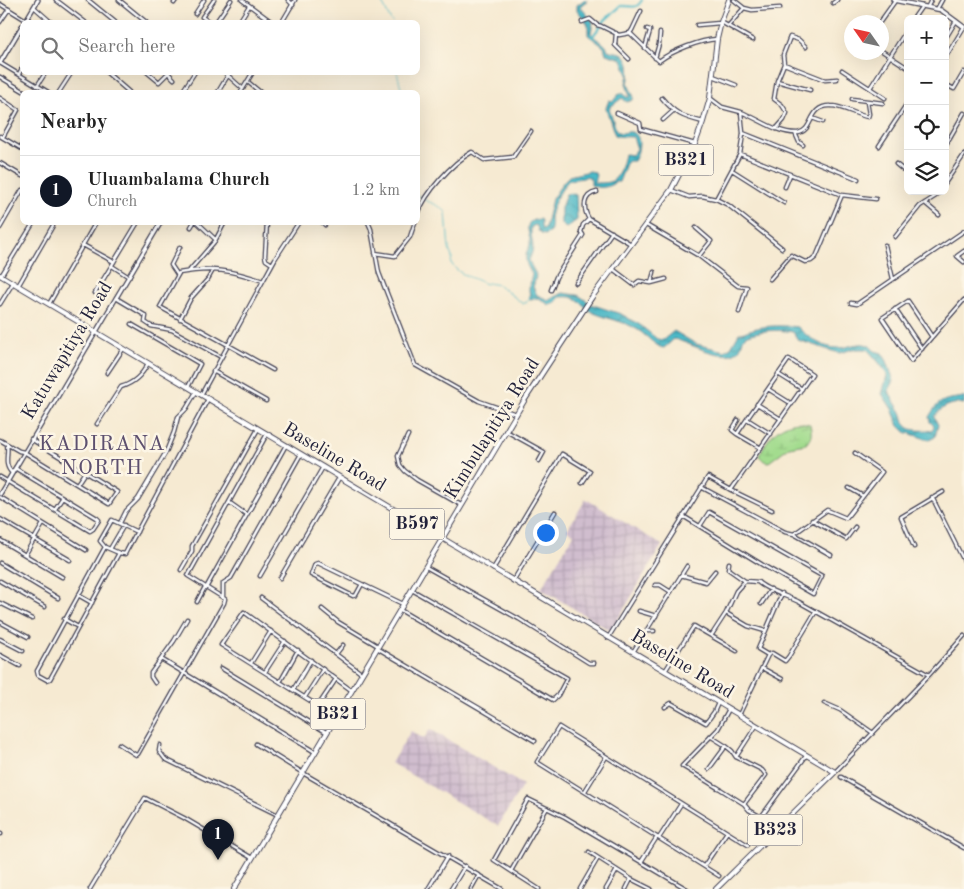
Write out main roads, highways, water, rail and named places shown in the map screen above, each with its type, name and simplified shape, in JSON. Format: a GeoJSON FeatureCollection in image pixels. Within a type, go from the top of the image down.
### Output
{"type":"FeatureCollection","features":[{"type":"Feature","properties":{"kind":"main road","name":"Kimbulapitiya Road"},"geometry":{"type":"LineString","coordinates":[[234,889],[516,414],[585,307],[671,190],[695,144],[710,98],[717,39],[729,0]]}},
{"type":"Feature","properties":{"kind":"main road","name":"Baseline Road"},"geometry":{"type":"LineString","coordinates":[[1,276],[834,772]]}},
{"type":"Feature","properties":{"kind":"main road","name":"B323"},"geometry":{"type":"LineString","coordinates":[[716,889],[834,772]]}},
{"type":"Feature","properties":{"kind":"water"},"geometry":{"type":"Polygon","coordinates":[[[584,0],[588,0],[581,7],[593,22],[591,33],[608,50],[625,55],[629,63],[628,84],[634,97],[633,100],[627,102],[622,98],[609,108],[616,130],[622,133],[631,132],[635,134],[638,137],[639,145],[634,161],[627,161],[619,182],[615,182],[607,187],[600,187],[591,185],[591,179],[587,176],[569,180],[559,193],[552,210],[550,232],[543,235],[539,232],[537,226],[531,227],[533,246],[529,260],[536,275],[533,287],[537,295],[549,300],[563,293],[578,295],[593,305],[621,314],[640,325],[657,339],[663,340],[674,331],[696,344],[724,351],[731,347],[739,333],[762,327],[777,326],[798,327],[816,341],[832,348],[860,344],[869,345],[875,351],[882,353],[887,361],[894,381],[889,390],[890,393],[901,412],[905,424],[910,429],[932,431],[934,426],[930,422],[929,417],[936,406],[947,400],[964,397],[964,404],[951,404],[936,414],[934,417],[938,425],[935,437],[929,440],[905,432],[899,426],[892,409],[882,394],[887,375],[867,349],[853,349],[840,353],[798,340],[793,332],[774,330],[744,337],[740,348],[735,353],[727,355],[708,351],[674,339],[664,348],[657,345],[635,328],[594,313],[577,299],[560,297],[554,304],[549,305],[539,298],[530,299],[529,289],[532,274],[527,266],[526,257],[530,245],[528,225],[530,222],[540,219],[542,229],[545,228],[552,199],[569,176],[590,171],[596,175],[594,182],[596,183],[613,181],[620,171],[624,155],[632,155],[637,149],[633,137],[616,136],[606,108],[609,100],[613,101],[620,93],[630,97],[626,83],[628,75],[622,59],[606,54],[604,47],[588,35],[588,24],[577,10],[577,5],[584,0]]]}},
{"type":"Feature","properties":{"kind":"water"},"geometry":{"type":"Polygon","coordinates":[[[566,194],[576,195],[577,220],[566,228],[561,224],[561,208],[566,194]]]}},
{"type":"Feature","properties":{"kind":"waterway"},"geometry":{"type":"LineString","coordinates":[[379,0],[391,20]]}},
{"type":"Feature","properties":{"kind":"waterway"},"geometry":{"type":"LineString","coordinates":[[592,37],[606,19],[621,6],[635,6],[642,0]]}},
{"type":"Feature","properties":{"kind":"waterway"},"geometry":{"type":"LineString","coordinates":[[398,75],[402,90]]}},
{"type":"Feature","properties":{"kind":"waterway"},"geometry":{"type":"LineString","coordinates":[[420,196],[446,212],[449,250],[452,257],[451,263],[458,271],[485,284],[499,285],[523,304],[528,301],[530,296]]}},
{"type":"Feature","properties":{"kind":"place","name":"Uluambalama Church"},"geometry":{"type":"Point","coordinates":[218,860]}},
{"type":"Feature","properties":{"kind":"district","name":"KADIRANA NORTH"},"geometry":{"type":"Point","coordinates":[102,456]}}]}
